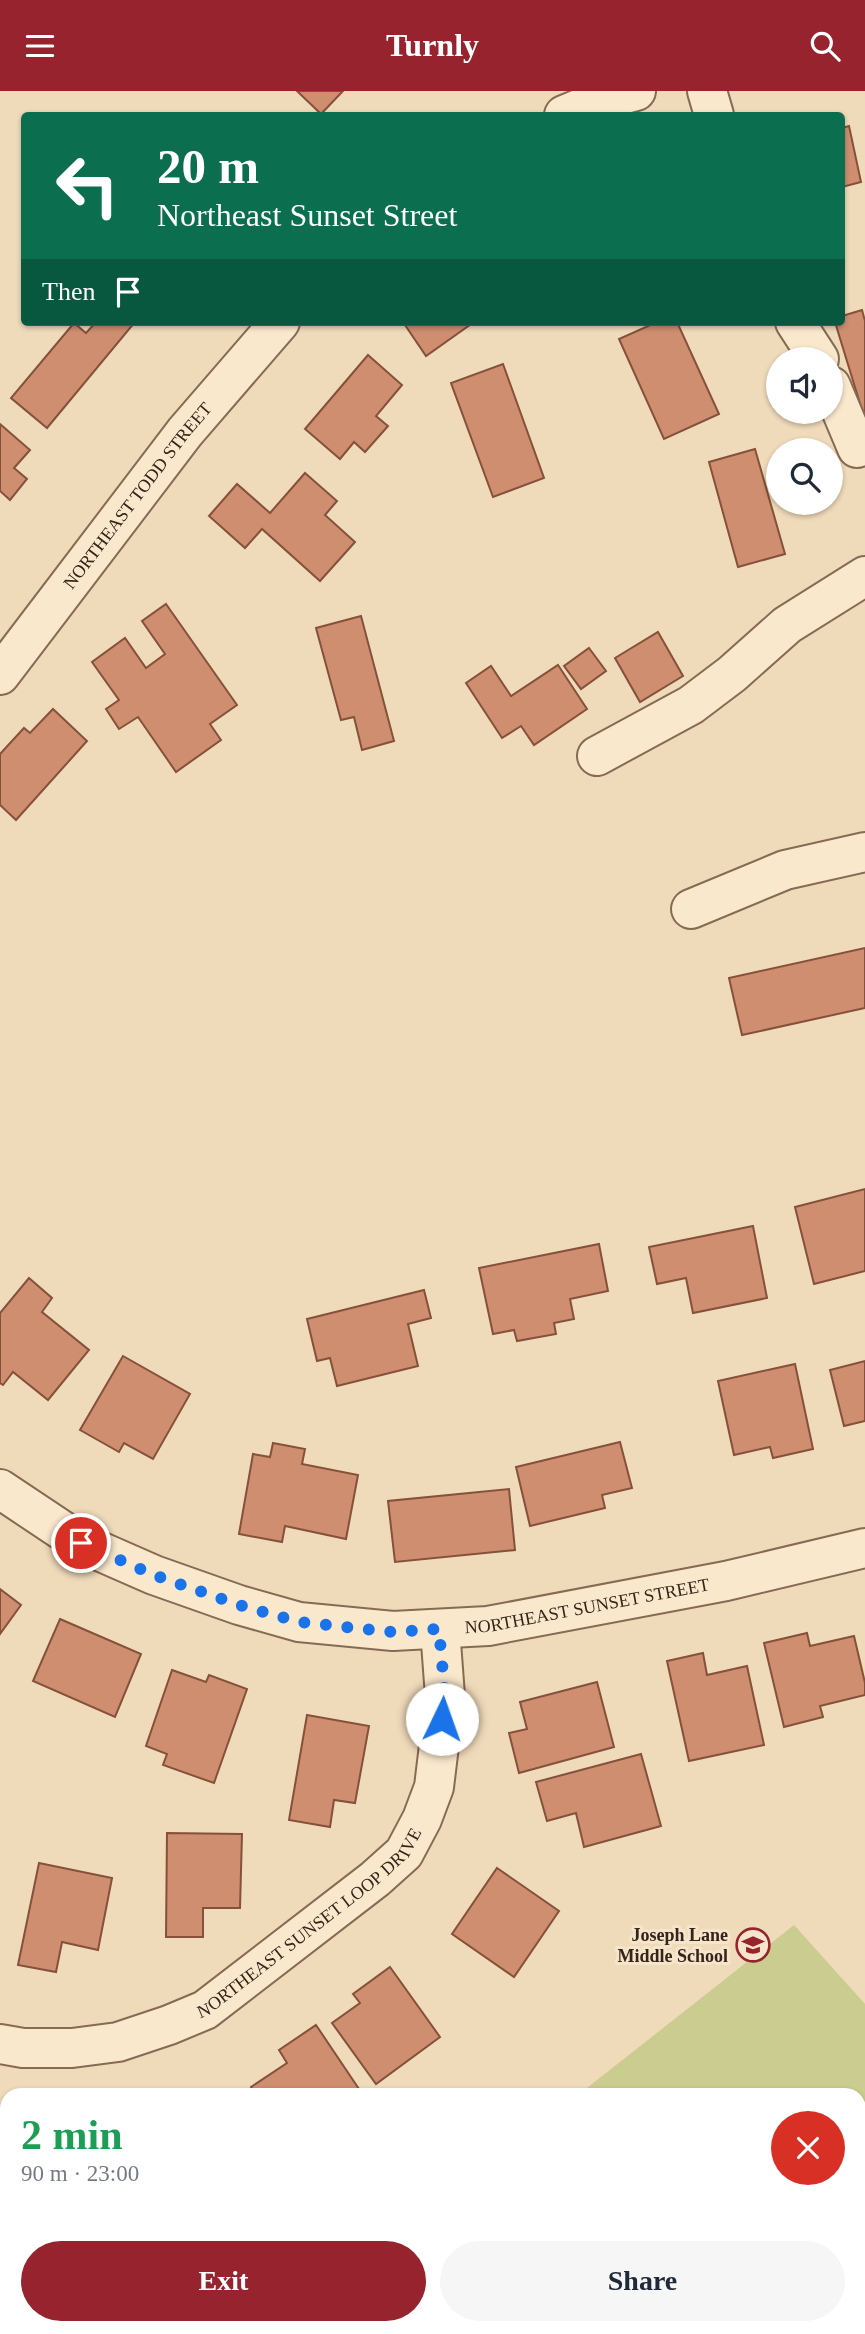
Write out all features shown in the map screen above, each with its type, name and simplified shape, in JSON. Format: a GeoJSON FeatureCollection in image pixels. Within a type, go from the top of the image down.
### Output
{"type":"FeatureCollection","features":[{"type":"Feature","properties":{"kind":"street"},"geometry":{"type":"LineString","coordinates":[[571,112],[636,91]]}},
{"type":"Feature","properties":{"kind":"street"},"geometry":{"type":"LineString","coordinates":[[707,91],[713,112]]}},
{"type":"Feature","properties":{"kind":"street","name":"NORTHEAST TODD STREET"},"geometry":{"type":"LineString","coordinates":[[0,675],[185,432],[277,326]]}},
{"type":"Feature","properties":{"kind":"street"},"geometry":{"type":"LineString","coordinates":[[798,326],[812,347]]}},
{"type":"Feature","properties":{"kind":"street"},"geometry":{"type":"LineString","coordinates":[[843,415],[857,448]]}},
{"type":"Feature","properties":{"kind":"street"},"geometry":{"type":"LineString","coordinates":[[597,756],[691,705],[732,674],[787,625],[865,576]]}},
{"type":"Feature","properties":{"kind":"street"},"geometry":{"type":"LineString","coordinates":[[691,909],[785,870],[865,852]]}},
{"type":"Feature","properties":{"kind":"street","name":"NORTHEAST SUNSET STREET"},"geometry":{"type":"LineString","coordinates":[[0,1489],[81,1543],[154,1575],[239,1605],[299,1622],[393,1632],[501,1624],[726,1581],[865,1548]]}},
{"type":"Feature","properties":{"kind":"street","name":"NORTHEAST SUNSET LOOP DRIVE"},"geometry":{"type":"LineString","coordinates":[[0,2044],[23,2048],[72,2048],[118,2042],[205,2010],[375,1879],[404,1853],[422,1819],[434,1787],[445,1696],[439,1629]]}},
{"type":"Feature","properties":{"kind":"green space"},"geometry":{"type":"Polygon","coordinates":[[[794,1925],[865,2004],[865,2088],[587,2088],[794,1925]]]}},
{"type":"Feature","properties":{"kind":"building"},"geometry":{"type":"Polygon","coordinates":[[[297,91],[343,91],[323,112],[319,112],[297,91]]]}},
{"type":"Feature","properties":{"kind":"building"},"geometry":{"type":"Polygon","coordinates":[[[849,126],[861,182],[845,186],[845,127],[849,126]]]}},
{"type":"Feature","properties":{"kind":"building"},"geometry":{"type":"Polygon","coordinates":[[[862,310],[865,321],[865,420],[836,326],[845,326],[845,315],[862,310]]]}},
{"type":"Feature","properties":{"kind":"building"},"geometry":{"type":"Polygon","coordinates":[[[71,326],[78,326],[86,333],[92,326],[132,326],[47,428],[11,398],[71,326]]]}},
{"type":"Feature","properties":{"kind":"building"},"geometry":{"type":"Polygon","coordinates":[[[406,326],[468,326],[426,356],[406,326]]]}},
{"type":"Feature","properties":{"kind":"building"},"geometry":{"type":"Polygon","coordinates":[[[648,326],[679,326],[719,414],[664,439],[619,339],[648,326]]]}},
{"type":"Feature","properties":{"kind":"building"},"geometry":{"type":"Polygon","coordinates":[[[368,355],[402,385],[376,416],[388,426],[365,452],[354,442],[340,459],[305,429],[368,355]]]}},
{"type":"Feature","properties":{"kind":"building"},"geometry":{"type":"Polygon","coordinates":[[[503,364],[544,478],[493,497],[451,383],[503,364]]]}},
{"type":"Feature","properties":{"kind":"building"},"geometry":{"type":"Polygon","coordinates":[[[0,424],[30,450],[14,468],[27,479],[10,500],[0,491],[0,424]]]}},
{"type":"Feature","properties":{"kind":"building"},"geometry":{"type":"Polygon","coordinates":[[[755,449],[766,488],[766,515],[774,515],[785,554],[738,567],[709,462],[755,449]]]}},
{"type":"Feature","properties":{"kind":"building"},"geometry":{"type":"Polygon","coordinates":[[[305,473],[337,501],[325,515],[355,542],[320,581],[262,529],[245,548],[209,516],[237,484],[270,513],[305,473]]]}},
{"type":"Feature","properties":{"kind":"building"},"geometry":{"type":"Polygon","coordinates":[[[166,604],[237,705],[210,724],[221,740],[176,772],[138,717],[119,729],[106,709],[119,700],[92,662],[125,638],[146,668],[165,654],[142,621],[166,604]]]}},
{"type":"Feature","properties":{"kind":"building"},"geometry":{"type":"Polygon","coordinates":[[[361,616],[394,741],[362,750],[354,717],[341,720],[316,628],[361,616]]]}},
{"type":"Feature","properties":{"kind":"building"},"geometry":{"type":"Polygon","coordinates":[[[658,632],[683,676],[640,702],[615,658],[658,632]]]}},
{"type":"Feature","properties":{"kind":"building"},"geometry":{"type":"Polygon","coordinates":[[[589,648],[606,671],[581,689],[564,666],[589,648]]]}},
{"type":"Feature","properties":{"kind":"building"},"geometry":{"type":"Polygon","coordinates":[[[558,665],[587,709],[534,745],[521,726],[502,738],[466,683],[491,666],[511,696],[558,665]]]}},
{"type":"Feature","properties":{"kind":"building"},"geometry":{"type":"Polygon","coordinates":[[[53,709],[87,741],[16,820],[0,805],[0,754],[24,728],[30,733],[53,709]]]}},
{"type":"Feature","properties":{"kind":"building"},"geometry":{"type":"Polygon","coordinates":[[[865,948],[865,1008],[742,1035],[729,978],[865,948]]]}},
{"type":"Feature","properties":{"kind":"building"},"geometry":{"type":"Polygon","coordinates":[[[865,1189],[865,1271],[814,1284],[795,1207],[865,1189]]]}},
{"type":"Feature","properties":{"kind":"building"},"geometry":{"type":"Polygon","coordinates":[[[753,1226],[767,1298],[693,1313],[686,1278],[657,1284],[649,1247],[753,1226]]]}},
{"type":"Feature","properties":{"kind":"building"},"geometry":{"type":"Polygon","coordinates":[[[599,1244],[608,1291],[570,1299],[574,1319],[554,1323],[556,1334],[517,1341],[514,1330],[493,1334],[479,1268],[599,1244]]]}},
{"type":"Feature","properties":{"kind":"building"},"geometry":{"type":"Polygon","coordinates":[[[29,1278],[52,1298],[42,1312],[89,1350],[48,1400],[13,1372],[3,1385],[0,1383],[0,1313],[29,1278]]]}},
{"type":"Feature","properties":{"kind":"building"},"geometry":{"type":"Polygon","coordinates":[[[424,1290],[431,1318],[408,1324],[418,1366],[337,1386],[330,1358],[317,1361],[307,1319],[424,1290]]]}},
{"type":"Feature","properties":{"kind":"building"},"geometry":{"type":"Polygon","coordinates":[[[123,1356],[190,1394],[153,1459],[124,1443],[119,1452],[80,1430],[123,1356]]]}},
{"type":"Feature","properties":{"kind":"building"},"geometry":{"type":"Polygon","coordinates":[[[865,1361],[865,1421],[844,1426],[830,1370],[865,1361]]]}},
{"type":"Feature","properties":{"kind":"building"},"geometry":{"type":"Polygon","coordinates":[[[795,1364],[813,1449],[773,1458],[770,1447],[734,1455],[718,1381],[795,1364]]]}},
{"type":"Feature","properties":{"kind":"building"},"geometry":{"type":"Polygon","coordinates":[[[620,1442],[632,1488],[602,1495],[605,1508],[530,1526],[516,1467],[620,1442]]]}},
{"type":"Feature","properties":{"kind":"building"},"geometry":{"type":"Polygon","coordinates":[[[273,1443],[305,1449],[302,1464],[358,1475],[346,1539],[285,1526],[282,1542],[239,1534],[253,1454],[270,1457],[273,1443]]]}},
{"type":"Feature","properties":{"kind":"building"},"geometry":{"type":"Polygon","coordinates":[[[509,1489],[515,1550],[395,1562],[388,1501],[509,1489]]]}},
{"type":"Feature","properties":{"kind":"building"},"geometry":{"type":"Polygon","coordinates":[[[0,1589],[21,1605],[0,1634],[0,1589]]]}},
{"type":"Feature","properties":{"kind":"building"},"geometry":{"type":"Polygon","coordinates":[[[60,1619],[141,1654],[115,1717],[33,1681],[60,1619]]]}},
{"type":"Feature","properties":{"kind":"building"},"geometry":{"type":"Polygon","coordinates":[[[807,1633],[810,1646],[854,1636],[865,1683],[865,1695],[820,1706],[823,1717],[784,1727],[764,1643],[807,1633]]]}},
{"type":"Feature","properties":{"kind":"building"},"geometry":{"type":"Polygon","coordinates":[[[703,1653],[707,1675],[747,1666],[764,1745],[689,1761],[667,1661],[703,1653]]]}},
{"type":"Feature","properties":{"kind":"building"},"geometry":{"type":"Polygon","coordinates":[[[172,1670],[206,1682],[209,1675],[247,1689],[214,1783],[163,1765],[167,1754],[146,1746],[172,1670]]]}},
{"type":"Feature","properties":{"kind":"building"},"geometry":{"type":"Polygon","coordinates":[[[597,1682],[614,1747],[519,1773],[509,1733],[527,1729],[520,1702],[597,1682]]]}},
{"type":"Feature","properties":{"kind":"building"},"geometry":{"type":"Polygon","coordinates":[[[307,1715],[369,1726],[355,1803],[334,1800],[330,1827],[289,1820],[307,1715]]]}},
{"type":"Feature","properties":{"kind":"building"},"geometry":{"type":"Polygon","coordinates":[[[641,1754],[661,1826],[584,1847],[576,1813],[547,1821],[536,1782],[641,1754]]]}},
{"type":"Feature","properties":{"kind":"building"},"geometry":{"type":"Polygon","coordinates":[[[167,1833],[242,1834],[240,1908],[203,1908],[203,1937],[166,1937],[167,1833]]]}},
{"type":"Feature","properties":{"kind":"building"},"geometry":{"type":"Polygon","coordinates":[[[39,1863],[112,1878],[98,1950],[62,1942],[56,1972],[18,1965],[39,1863]]]}},
{"type":"Feature","properties":{"kind":"building"},"geometry":{"type":"Polygon","coordinates":[[[497,1868],[559,1911],[514,1977],[452,1934],[497,1868]]]}},
{"type":"Feature","properties":{"kind":"building"},"geometry":{"type":"Polygon","coordinates":[[[390,1967],[440,2037],[376,2084],[332,2023],[360,2003],[353,1994],[390,1967]]]}},
{"type":"Feature","properties":{"kind":"building"},"geometry":{"type":"Polygon","coordinates":[[[316,2025],[358,2088],[252,2088],[287,2063],[279,2050],[316,2025]]]}},
{"type":"Feature","properties":{"kind":"place","name":"Joseph Lane Middle School"},"geometry":{"type":"Point","coordinates":[753,1945]}},
{"type":"Feature","properties":{"kind":"route"},"geometry":{"type":"LineString","coordinates":[[81,1543],[154,1575],[239,1605],[299,1622],[393,1632],[439,1629],[445,1696],[442,1719]]}}]}
